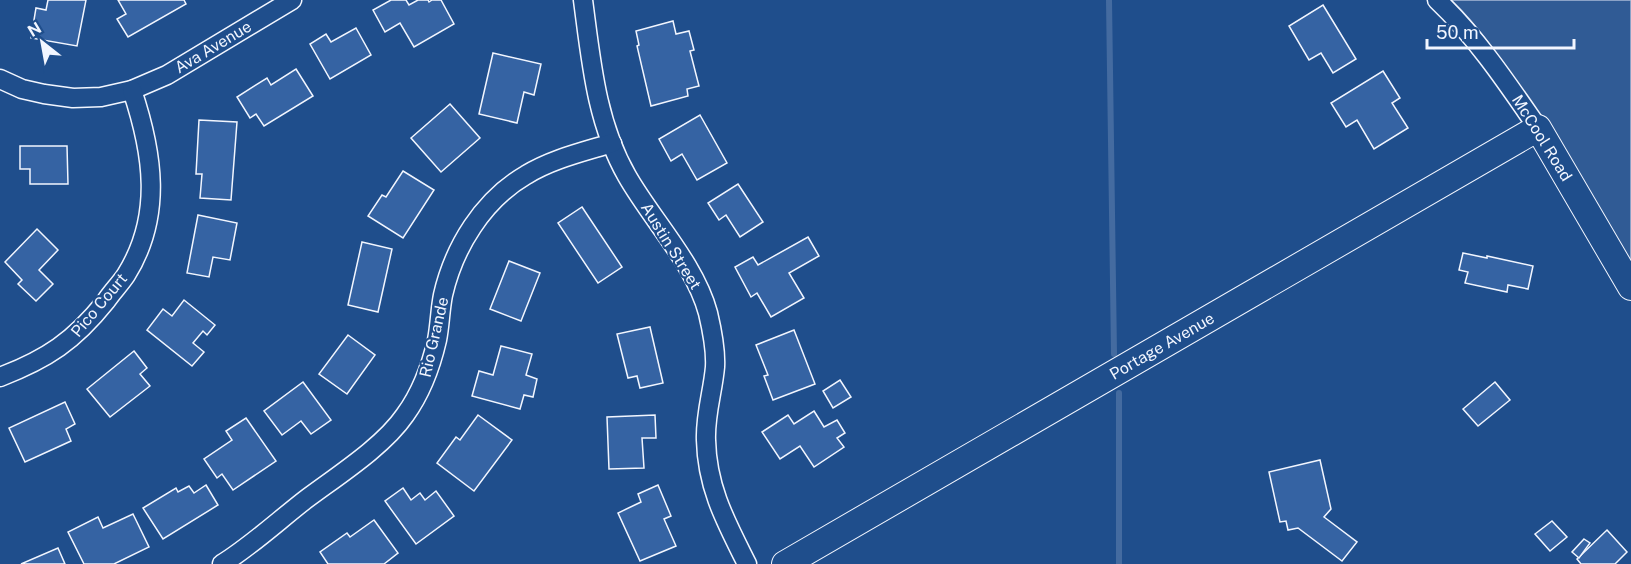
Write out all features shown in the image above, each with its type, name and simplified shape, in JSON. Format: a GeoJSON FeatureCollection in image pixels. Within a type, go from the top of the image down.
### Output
{"type":"FeatureCollection","features":[{"type":"Feature","properties":{"kind":"street","name":"Ava Avenue"},"geometry":{"type":"LineString","coordinates":[[0,79],[22,89],[73,98],[101,97],[132,90],[167,75],[292,0]]}},
{"type":"Feature","properties":{"kind":"street","name":"Austin Street"},"geometry":{"type":"LineString","coordinates":[[584,0],[594,82],[612,144],[626,175],[681,257],[708,312],[715,367],[705,438],[708,467],[713,492],[747,564]]}},
{"type":"Feature","properties":{"kind":"street","name":"McCool Road"},"geometry":{"type":"LineString","coordinates":[[1437,0],[1483,49],[1538,128],[1631,288]]}},
{"type":"Feature","properties":{"kind":"street","name":"Pico Court"},"geometry":{"type":"LineString","coordinates":[[0,377],[26,367],[72,338],[92,318],[125,276],[138,251],[147,223],[151,200],[151,167],[142,121],[132,90]]}},
{"type":"Feature","properties":{"kind":"street","name":"Portage Avenue"},"geometry":{"type":"LineString","coordinates":[[785,564],[1538,128]]}},
{"type":"Feature","properties":{"kind":"street","name":"Rio Grande"},"geometry":{"type":"LineString","coordinates":[[222,564],[381,442],[405,416],[423,385],[436,341],[443,296],[451,268],[464,239],[482,214],[506,189],[527,174],[554,162],[612,144]]}},
{"type":"Feature","properties":{"kind":"shaded area"},"geometry":{"type":"Polygon","coordinates":[[[1451,0],[1631,0],[1631,272],[1503,64],[1474,25],[1451,0]]]}},
{"type":"Feature","properties":{"kind":"building"},"geometry":{"type":"Polygon","coordinates":[[[48,0],[86,0],[77,46],[31,38],[36,8],[46,10],[48,0]]]}},
{"type":"Feature","properties":{"kind":"building"},"geometry":{"type":"Polygon","coordinates":[[[118,0],[184,0],[186,4],[128,37],[117,19],[126,14],[118,0]]]}},
{"type":"Feature","properties":{"kind":"building"},"geometry":{"type":"Polygon","coordinates":[[[391,0],[406,0],[409,5],[418,0],[429,2],[441,0],[454,24],[414,47],[400,23],[385,32],[373,10],[391,0]]]}},
{"type":"Feature","properties":{"kind":"building"},"geometry":{"type":"Polygon","coordinates":[[[1323,5],[1356,59],[1333,73],[1321,53],[1309,60],[1289,26],[1323,5]]]}},
{"type":"Feature","properties":{"kind":"building"},"geometry":{"type":"Polygon","coordinates":[[[673,21],[676,34],[689,31],[694,50],[690,51],[699,86],[687,89],[688,96],[651,106],[637,46],[639,45],[636,31],[673,21]]]}},
{"type":"Feature","properties":{"kind":"building"},"geometry":{"type":"Polygon","coordinates":[[[356,28],[371,55],[330,79],[310,44],[326,34],[331,42],[356,28]]]}},
{"type":"Feature","properties":{"kind":"building"},"geometry":{"type":"Polygon","coordinates":[[[493,53],[541,64],[534,95],[524,92],[517,123],[479,114],[493,53]]]}},
{"type":"Feature","properties":{"kind":"building"},"geometry":{"type":"Polygon","coordinates":[[[296,69],[313,96],[264,126],[256,114],[250,118],[237,97],[267,78],[271,85],[296,69]]]}},
{"type":"Feature","properties":{"kind":"building"},"geometry":{"type":"Polygon","coordinates":[[[1383,71],[1400,98],[1392,103],[1408,128],[1374,149],[1357,120],[1346,127],[1331,103],[1383,71]]]}},
{"type":"Feature","properties":{"kind":"building"},"geometry":{"type":"Polygon","coordinates":[[[450,104],[480,138],[441,172],[411,138],[450,104]]]}},
{"type":"Feature","properties":{"kind":"building"},"geometry":{"type":"Polygon","coordinates":[[[700,115],[727,163],[697,180],[682,154],[671,161],[659,139],[700,115]]]}},
{"type":"Feature","properties":{"kind":"building"},"geometry":{"type":"Polygon","coordinates":[[[199,120],[237,122],[231,200],[200,198],[202,174],[196,174],[199,120]]]}},
{"type":"Feature","properties":{"kind":"building"},"geometry":{"type":"Polygon","coordinates":[[[20,146],[67,146],[68,184],[30,184],[30,169],[20,169],[20,146]]]}},
{"type":"Feature","properties":{"kind":"building"},"geometry":{"type":"Polygon","coordinates":[[[403,171],[434,190],[403,238],[368,216],[382,195],[386,197],[403,171]]]}},
{"type":"Feature","properties":{"kind":"building"},"geometry":{"type":"Polygon","coordinates":[[[738,184],[763,222],[740,237],[726,215],[719,220],[708,203],[738,184]]]}},
{"type":"Feature","properties":{"kind":"building"},"geometry":{"type":"Polygon","coordinates":[[[582,207],[622,267],[598,283],[558,223],[582,207]]]}},
{"type":"Feature","properties":{"kind":"building"},"geometry":{"type":"Polygon","coordinates":[[[198,215],[237,223],[230,260],[213,257],[209,277],[187,273],[198,215]]]}},
{"type":"Feature","properties":{"kind":"building"},"geometry":{"type":"Polygon","coordinates":[[[37,229],[58,250],[39,270],[53,284],[36,301],[18,284],[22,280],[5,262],[37,229]]]}},
{"type":"Feature","properties":{"kind":"building"},"geometry":{"type":"Polygon","coordinates":[[[808,237],[819,256],[789,273],[804,298],[771,317],[757,293],[751,297],[735,267],[753,257],[758,265],[808,237]]]}},
{"type":"Feature","properties":{"kind":"building"},"geometry":{"type":"Polygon","coordinates":[[[362,242],[392,249],[378,312],[348,305],[362,242]]]}},
{"type":"Feature","properties":{"kind":"building"},"geometry":{"type":"Polygon","coordinates":[[[1463,253],[1533,266],[1528,289],[1508,285],[1507,292],[1465,283],[1468,272],[1459,270],[1463,253]]]}},
{"type":"Feature","properties":{"kind":"building"},"geometry":{"type":"Polygon","coordinates":[[[509,261],[540,273],[521,321],[490,309],[509,261]]]}},
{"type":"Feature","properties":{"kind":"building"},"geometry":{"type":"Polygon","coordinates":[[[184,300],[215,325],[207,335],[203,331],[193,343],[204,352],[192,366],[147,330],[163,309],[172,316],[184,300]]]}},
{"type":"Feature","properties":{"kind":"building"},"geometry":{"type":"Polygon","coordinates":[[[650,327],[663,383],[640,388],[637,376],[628,378],[617,334],[650,327]]]}},
{"type":"Feature","properties":{"kind":"building"},"geometry":{"type":"Polygon","coordinates":[[[794,330],[815,384],[773,400],[764,376],[768,375],[756,345],[794,330]]]}},
{"type":"Feature","properties":{"kind":"building"},"geometry":{"type":"Polygon","coordinates":[[[348,335],[375,355],[347,394],[319,374],[348,335]]]}},
{"type":"Feature","properties":{"kind":"building"},"geometry":{"type":"Polygon","coordinates":[[[501,346],[532,354],[526,375],[537,379],[533,397],[524,395],[520,409],[472,396],[479,371],[493,375],[501,346]]]}},
{"type":"Feature","properties":{"kind":"building"},"geometry":{"type":"Polygon","coordinates":[[[134,351],[147,368],[140,374],[150,386],[110,417],[87,389],[134,351]]]}},
{"type":"Feature","properties":{"kind":"building"},"geometry":{"type":"Polygon","coordinates":[[[840,380],[851,397],[833,408],[823,391],[840,380]]]}},
{"type":"Feature","properties":{"kind":"building"},"geometry":{"type":"Polygon","coordinates":[[[303,382],[331,420],[311,434],[301,421],[282,435],[264,411],[303,382]]]}},
{"type":"Feature","properties":{"kind":"building"},"geometry":{"type":"Polygon","coordinates":[[[1495,382],[1510,400],[1478,426],[1463,409],[1495,382]]]}},
{"type":"Feature","properties":{"kind":"building"},"geometry":{"type":"Polygon","coordinates":[[[65,402],[75,424],[66,429],[71,441],[25,462],[9,428],[65,402]]]}},
{"type":"Feature","properties":{"kind":"building"},"geometry":{"type":"Polygon","coordinates":[[[814,411],[824,427],[837,420],[845,433],[837,438],[844,447],[814,467],[800,446],[780,459],[762,432],[788,415],[794,424],[814,411]]]}},
{"type":"Feature","properties":{"kind":"building"},"geometry":{"type":"Polygon","coordinates":[[[478,415],[512,440],[474,491],[437,463],[456,437],[460,440],[478,415]]]}},
{"type":"Feature","properties":{"kind":"building"},"geometry":{"type":"Polygon","coordinates":[[[655,415],[656,438],[642,438],[644,468],[609,469],[607,417],[655,415]]]}},
{"type":"Feature","properties":{"kind":"building"},"geometry":{"type":"Polygon","coordinates":[[[246,418],[276,461],[233,490],[222,474],[217,478],[204,459],[232,440],[226,431],[246,418]]]}},
{"type":"Feature","properties":{"kind":"building"},"geometry":{"type":"Polygon","coordinates":[[[1320,460],[1331,509],[1324,517],[1357,542],[1342,561],[1298,528],[1288,530],[1286,521],[1280,522],[1269,472],[1320,460]]]}},
{"type":"Feature","properties":{"kind":"building"},"geometry":{"type":"Polygon","coordinates":[[[206,485],[218,505],[163,539],[143,508],[176,488],[178,492],[189,486],[194,493],[206,485]]]}},
{"type":"Feature","properties":{"kind":"building"},"geometry":{"type":"Polygon","coordinates":[[[658,485],[671,516],[664,519],[676,546],[640,561],[618,513],[641,502],[638,494],[658,485]]]}},
{"type":"Feature","properties":{"kind":"building"},"geometry":{"type":"Polygon","coordinates":[[[403,488],[411,500],[420,493],[425,500],[436,491],[454,516],[416,544],[385,501],[403,488]]]}},
{"type":"Feature","properties":{"kind":"building"},"geometry":{"type":"Polygon","coordinates":[[[133,514],[149,547],[114,564],[84,564],[68,532],[98,517],[103,528],[133,514]]]}},
{"type":"Feature","properties":{"kind":"building"},"geometry":{"type":"Polygon","coordinates":[[[374,520],[398,553],[384,564],[328,564],[320,552],[347,533],[350,537],[374,520]]]}},
{"type":"Feature","properties":{"kind":"building"},"geometry":{"type":"Polygon","coordinates":[[[1552,521],[1567,537],[1550,551],[1535,534],[1552,521]]]}},
{"type":"Feature","properties":{"kind":"building"},"geometry":{"type":"Polygon","coordinates":[[[1607,530],[1627,552],[1615,564],[1581,564],[1577,559],[1607,530]]]}},
{"type":"Feature","properties":{"kind":"building"},"geometry":{"type":"Polygon","coordinates":[[[1584,539],[1590,543],[1579,558],[1572,552],[1584,539]]]}},
{"type":"Feature","properties":{"kind":"building"},"geometry":{"type":"Polygon","coordinates":[[[58,548],[65,564],[21,564],[58,548]]]}},
{"type":"Feature","properties":{"kind":"waterway"},"geometry":{"type":"LineString","coordinates":[[1109,0],[1114,354]]}},
{"type":"Feature","properties":{"kind":"waterway"},"geometry":{"type":"LineString","coordinates":[[1119,393],[1119,564]]}}]}
